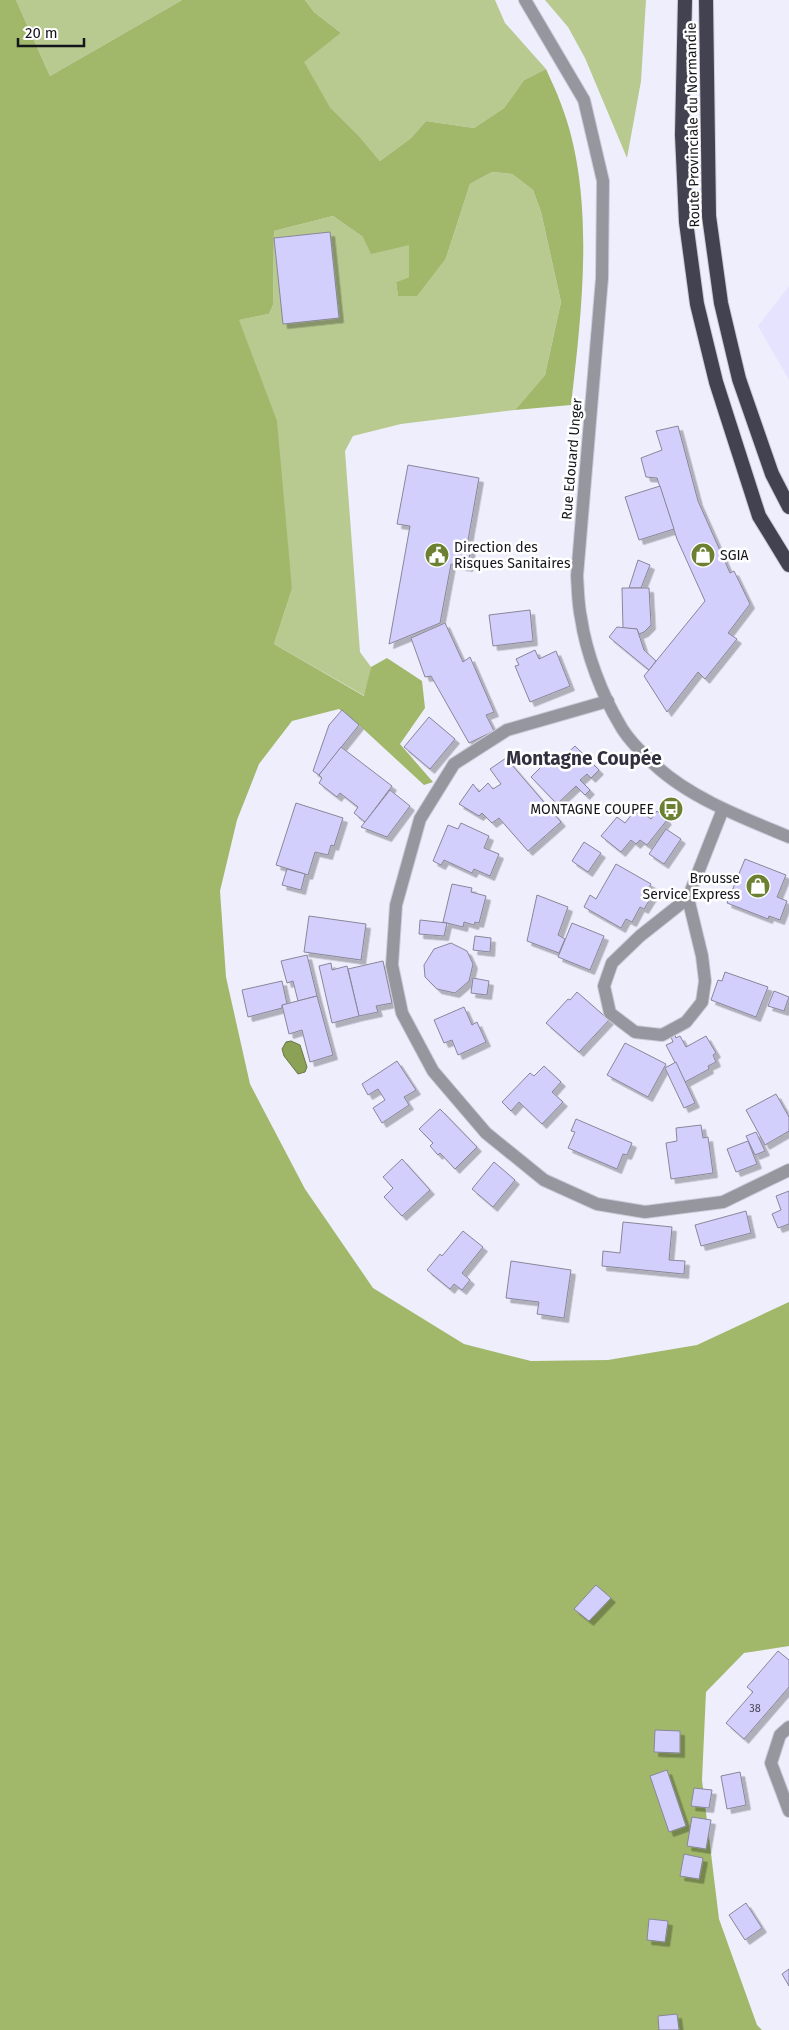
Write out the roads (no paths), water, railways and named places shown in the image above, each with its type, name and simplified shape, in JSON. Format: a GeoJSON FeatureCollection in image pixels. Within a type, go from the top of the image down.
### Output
{"type":"FeatureCollection","features":[{"type":"Feature","properties":{"kind":"highway","name":"Route Provinciale du Normandie"},"geometry":{"type":"LineString","coordinates":[[685,0],[682,135],[686,222],[697,304],[716,382],[759,516],[789,565]]}},
{"type":"Feature","properties":{"kind":"highway","name":"Route Provinciale du Normandie"},"geometry":{"type":"LineString","coordinates":[[706,0],[709,216],[721,303],[739,379],[772,474],[789,507]]}},
{"type":"Feature","properties":{"kind":"street","name":"Rue Edouard Unger"},"geometry":{"type":"LineString","coordinates":[[525,0],[584,100],[603,181],[602,278],[577,576],[580,617],[587,648],[608,702],[621,726],[656,766],[723,809],[789,837]]}},
{"type":"Feature","properties":{"kind":"street"},"geometry":{"type":"LineString","coordinates":[[608,702],[507,730],[454,764],[420,819],[396,905],[392,965],[402,1013],[433,1071],[486,1133],[544,1180],[597,1204],[646,1212],[723,1202],[789,1170]]}},
{"type":"Feature","properties":{"kind":"street"},"geometry":{"type":"LineString","coordinates":[[688,898],[703,964],[705,980],[702,1002],[686,1022],[662,1035],[635,1032],[610,1013],[604,986],[612,963],[640,936],[688,898],[723,809]]}},
{"type":"Feature","properties":{"kind":"street"},"geometry":{"type":"LineString","coordinates":[[789,1727],[780,1735],[771,1763],[789,1811]]}},
{"type":"Feature","properties":{"kind":"place","name":"Direction des Risques Sanitaires"},"geometry":{"type":"Point","coordinates":[437,555]}},
{"type":"Feature","properties":{"kind":"place","name":"SGIA"},"geometry":{"type":"Point","coordinates":[703,555]}},
{"type":"Feature","properties":{"kind":"place","name":"MONTAGNE COUPEE"},"geometry":{"type":"Point","coordinates":[671,809]}},
{"type":"Feature","properties":{"kind":"place","name":"Brousse Service Express"},"geometry":{"type":"Point","coordinates":[758,886]}},
{"type":"Feature","properties":{"kind":"district","name":"Montagne Coupée"},"geometry":{"type":"Point","coordinates":[584,758]}}]}
